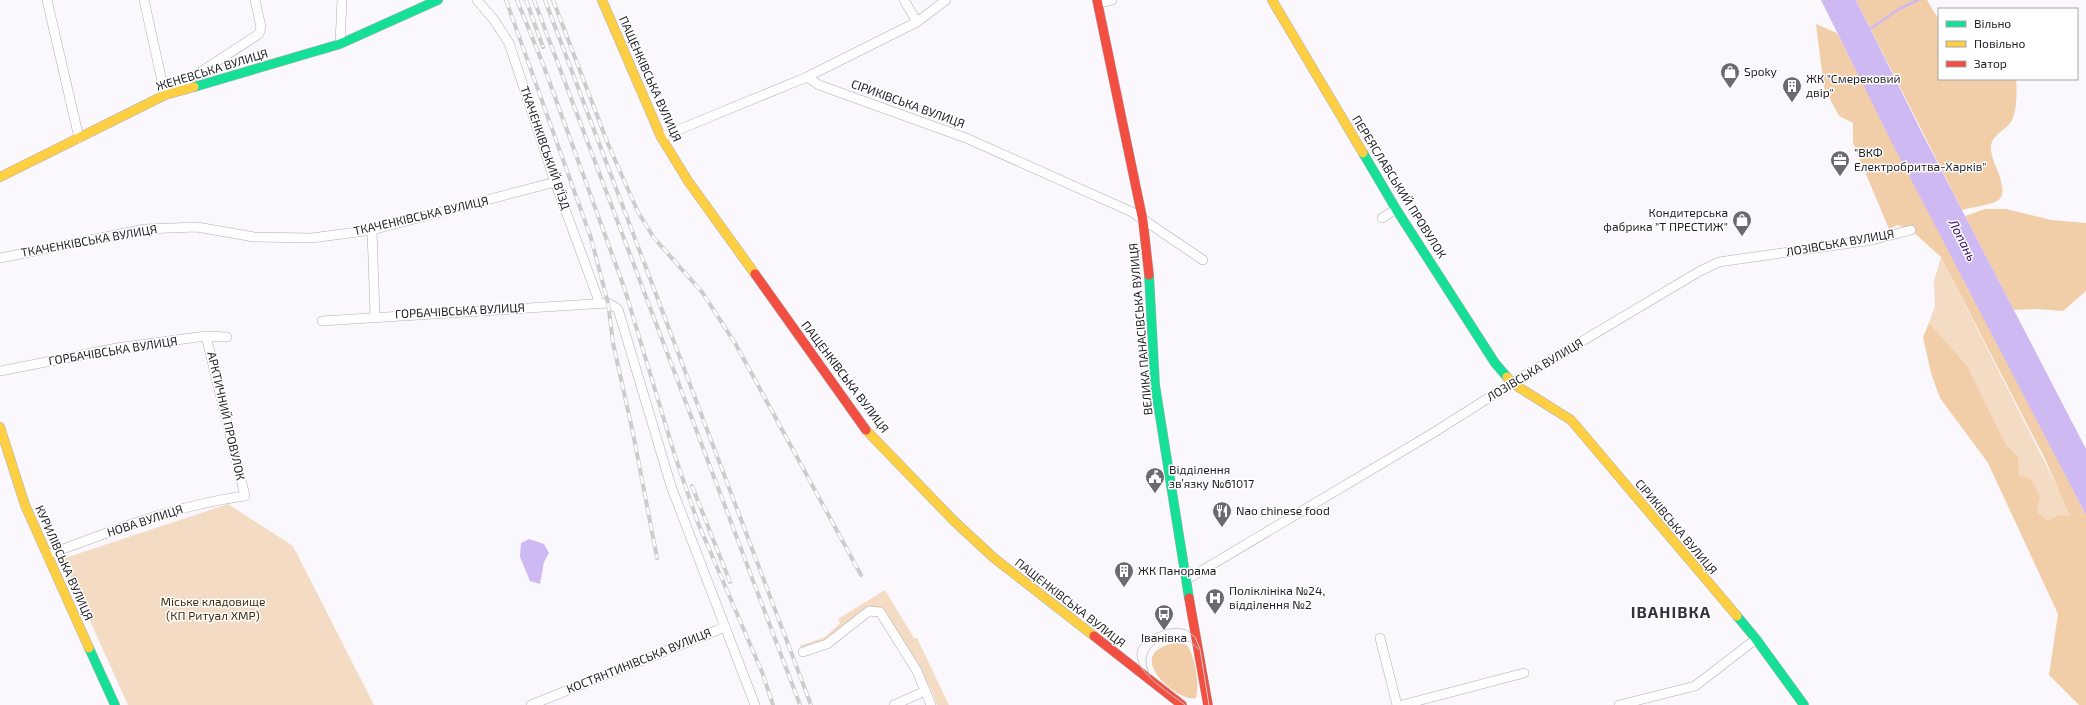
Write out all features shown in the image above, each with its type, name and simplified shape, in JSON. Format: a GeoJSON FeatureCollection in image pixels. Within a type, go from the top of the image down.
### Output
{"type":"FeatureCollection","features":[{"type":"Feature","properties":{"kind":"street"},"geometry":{"type":"LineString","coordinates":[[47,0],[79,138]]}},
{"type":"Feature","properties":{"kind":"street"},"geometry":{"type":"LineString","coordinates":[[144,0],[165,95],[259,34],[261,27],[255,0]]}},
{"type":"Feature","properties":{"kind":"street"},"geometry":{"type":"LineString","coordinates":[[340,44],[342,0]]}},
{"type":"Feature","properties":{"kind":"street","name":"ЖЕНЕВСЬКА ВУЛИЦЯ"},"geometry":{"type":"LineString","coordinates":[[0,177],[165,95],[340,44],[438,0]]}},
{"type":"Feature","properties":{"kind":"street","name":"ТКАЧЕНКІВСЬКИЙ В'ЇЗД"},"geometry":{"type":"LineString","coordinates":[[477,0],[494,20],[509,43],[555,182],[597,296],[598,304]]}},
{"type":"Feature","properties":{"kind":"street","name":"ПАЩЕНКІВСЬКА ВУЛИЦЯ"},"geometry":{"type":"LineString","coordinates":[[602,0],[661,137],[688,181],[865,428],[954,521],[994,558],[1182,705]]}},
{"type":"Feature","properties":{"kind":"street"},"geometry":{"type":"LineString","coordinates":[[904,0],[917,22]]}},
{"type":"Feature","properties":{"kind":"street"},"geometry":{"type":"LineString","coordinates":[[661,137],[807,77],[917,22],[946,0]]}},
{"type":"Feature","properties":{"kind":"street"},"geometry":{"type":"LineString","coordinates":[[1097,1],[1112,0]]}},
{"type":"Feature","properties":{"kind":"street","name":"ПЕРЕЯСЛАВСЬКИЙ ПРОВУЛОК"},"geometry":{"type":"LineString","coordinates":[[1272,0],[1396,209],[1495,363],[1512,383]]}},
{"type":"Feature","properties":{"kind":"street","name":"ВЕЛИКА ПАНАСІВСЬКА ВУЛИЦЯ"},"geometry":{"type":"LineString","coordinates":[[1097,1],[1144,221],[1155,385],[1186,580],[1208,705]]}},
{"type":"Feature","properties":{"kind":"street","name":"СІРИКІВСЬКА ВУЛИЦЯ"},"geometry":{"type":"LineString","coordinates":[[807,77],[819,85],[966,138],[1132,212],[1203,260]]}},
{"type":"Feature","properties":{"kind":"street","name":"ТКАЧЕНКІВСЬКА ВУЛИЦЯ"},"geometry":{"type":"LineString","coordinates":[[0,258],[145,229],[197,227],[254,236],[312,238],[372,230],[555,182]]}},
{"type":"Feature","properties":{"kind":"street"},"geometry":{"type":"LineString","coordinates":[[1382,218],[1396,209]]}},
{"type":"Feature","properties":{"kind":"street"},"geometry":{"type":"LineString","coordinates":[[372,230],[375,316]]}},
{"type":"Feature","properties":{"kind":"street","name":"ЛОЗІВСЬКА ВУЛИЦЯ"},"geometry":{"type":"LineString","coordinates":[[1186,580],[1433,433],[1512,383],[1700,271],[1719,262],[1872,240],[1911,230]]}},
{"type":"Feature","properties":{"kind":"street","name":"ГОРБАЧІВСЬКА ВУЛИЦЯ"},"geometry":{"type":"LineString","coordinates":[[322,321],[375,316],[608,303],[618,309],[671,486],[754,705]]}},
{"type":"Feature","properties":{"kind":"street","name":"ГОРБАЧІВСЬКА ВУЛИЦЯ"},"geometry":{"type":"LineString","coordinates":[[0,371],[117,348],[206,336],[227,337]]}},
{"type":"Feature","properties":{"kind":"street","name":"АРКТИЧНИЙ ПРОВУЛОК"},"geometry":{"type":"LineString","coordinates":[[206,336],[245,496]]}},
{"type":"Feature","properties":{"kind":"street","name":"СІРИКІВСЬКА ВУЛИЦЯ"},"geometry":{"type":"LineString","coordinates":[[1512,383],[1571,420],[1756,639],[1804,705]]}},
{"type":"Feature","properties":{"kind":"street","name":"КУРИЛІВСЬКА ВУЛИЦЯ"},"geometry":{"type":"LineString","coordinates":[[0,427],[25,505],[114,705]]}},
{"type":"Feature","properties":{"kind":"street","name":"НОВА ВУЛИЦЯ"},"geometry":{"type":"LineString","coordinates":[[47,555],[144,520],[215,500],[245,496]]}},
{"type":"Feature","properties":{"kind":"street"},"geometry":{"type":"LineString","coordinates":[[803,652],[827,644],[870,611],[880,612],[917,671],[931,705]]}},
{"type":"Feature","properties":{"kind":"street","name":"КОСТЯНТИНІВСЬКА ВУЛИЦЯ"},"geometry":{"type":"LineString","coordinates":[[531,705],[725,627]]}},
{"type":"Feature","properties":{"kind":"street"},"geometry":{"type":"LineString","coordinates":[[1380,638],[1397,705]]}},
{"type":"Feature","properties":{"kind":"street"},"geometry":{"type":"LineString","coordinates":[[1619,705],[1636,703],[1695,686],[1756,639]]}},
{"type":"Feature","properties":{"kind":"street"},"geometry":{"type":"LineString","coordinates":[[1402,705],[1524,673]]}},
{"type":"Feature","properties":{"kind":"street"},"geometry":{"type":"LineString","coordinates":[[894,705],[925,691]]}},
{"type":"Feature","properties":{"kind":"green space"},"geometry":{"type":"Polygon","coordinates":[[[1941,257],[2073,518],[2045,527],[1929,323],[1935,306],[1934,281],[1941,257]]]}},
{"type":"Feature","properties":{"kind":"green space","name":"Міське кладовище (КП Ритуал ХМР)"},"geometry":{"type":"Polygon","coordinates":[[[228,504],[293,546],[374,705],[128,705],[62,559],[228,504]]]}},
{"type":"Feature","properties":{"kind":"green space"},"geometry":{"type":"Polygon","coordinates":[[[885,590],[914,638],[917,638],[949,705],[937,705],[931,689],[881,610],[868,608],[826,642],[802,650],[800,646],[825,637],[840,623],[838,619],[885,590]]]}},
{"type":"Feature","properties":{"kind":"shaded area"},"geometry":{"type":"Polygon","coordinates":[[[1856,0],[1927,0],[1938,18],[1938,80],[2016,80],[2017,89],[2013,118],[2008,126],[1996,136],[1991,145],[1992,155],[2001,180],[2001,197],[1999,200],[1990,204],[1962,210],[1856,0]]]}},
{"type":"Feature","properties":{"kind":"shaded area"},"geometry":{"type":"Polygon","coordinates":[[[1816,24],[1837,33],[2086,515],[2086,705],[2079,705],[2049,675],[2058,614],[1988,463],[1940,398],[1931,373],[1923,337],[1929,323],[1967,366],[2006,445],[2018,457],[2019,476],[2030,478],[2040,496],[2037,512],[2048,521],[2059,515],[2070,516],[2045,459],[1941,257],[1911,230],[1898,225],[1889,229],[1853,143],[1853,123],[1839,116],[1824,88],[1816,24]]]}},
{"type":"Feature","properties":{"kind":"shaded area"},"geometry":{"type":"Polygon","coordinates":[[[1985,209],[2006,209],[2051,220],[2086,223],[2086,291],[2063,311],[2036,309],[2014,310],[1965,216],[1985,209]]]}},
{"type":"Feature","properties":{"kind":"shaded area"},"geometry":{"type":"Polygon","coordinates":[[[1176,643],[1187,645],[1190,650],[1197,678],[1196,698],[1188,698],[1167,686],[1158,676],[1153,666],[1152,657],[1160,648],[1176,643]]]}},
{"type":"Feature","properties":{"kind":"water","name":"Лопань"},"geometry":{"type":"Polygon","coordinates":[[[1821,0],[1856,0],[1921,131],[2086,449],[2086,515],[1892,143],[1821,0]]]}},
{"type":"Feature","properties":{"kind":"water"},"geometry":{"type":"Polygon","coordinates":[[[529,539],[544,544],[549,553],[544,562],[540,584],[530,581],[520,557],[521,543],[529,539]]]}},
{"type":"Feature","properties":{"kind":"waterway"},"geometry":{"type":"LineString","coordinates":[[1870,29],[1899,9],[1918,0]]}},
{"type":"Feature","properties":{"kind":"tram line"},"geometry":{"type":"LineString","coordinates":[[1185,705],[1145,673],[1139,663],[1137,653],[1141,644],[1153,635],[1169,629],[1178,628],[1186,630],[1195,637],[1200,649],[1209,705]]}},
{"type":"Feature","properties":{"kind":"tram line"},"geometry":{"type":"LineString","coordinates":[[1150,675],[1146,664],[1147,654],[1152,646],[1160,641],[1170,638],[1180,638],[1190,642],[1198,649]]}},
{"type":"Feature","properties":{"kind":"railway"},"geometry":{"type":"LineString","coordinates":[[506,0],[591,238],[608,303],[613,343],[633,433],[657,558]]}},
{"type":"Feature","properties":{"kind":"railway"},"geometry":{"type":"LineString","coordinates":[[517,0],[543,64],[625,290],[675,456],[698,523],[762,672],[773,705]]}},
{"type":"Feature","properties":{"kind":"railway"},"geometry":{"type":"LineString","coordinates":[[526,0],[543,47]]}},
{"type":"Feature","properties":{"kind":"railway"},"geometry":{"type":"LineString","coordinates":[[534,0],[800,705]]}},
{"type":"Feature","properties":{"kind":"railway"},"geometry":{"type":"LineString","coordinates":[[545,0],[811,705]]}},
{"type":"Feature","properties":{"kind":"railway"},"geometry":{"type":"LineString","coordinates":[[553,0],[608,144],[638,212],[654,238],[702,292],[735,343],[861,575]]}},
{"type":"Feature","properties":{"kind":"railway"},"geometry":{"type":"LineString","coordinates":[[692,486],[730,582]]}},
{"type":"Feature","properties":{"kind":"traffic: fast"},"geometry":{"type":"LineString","coordinates":[[194,87],[340,44],[438,0]]}},
{"type":"Feature","properties":{"kind":"traffic: fast"},"geometry":{"type":"LineString","coordinates":[[1363,153],[1396,209],[1495,363],[1507,377]]}},
{"type":"Feature","properties":{"kind":"traffic: fast"},"geometry":{"type":"LineString","coordinates":[[1149,275],[1155,385],[1189,598]]}},
{"type":"Feature","properties":{"kind":"traffic: fast"},"geometry":{"type":"LineString","coordinates":[[1737,616],[1756,639],[1804,705]]}},
{"type":"Feature","properties":{"kind":"traffic: fast"},"geometry":{"type":"LineString","coordinates":[[89,648],[115,705]]}},
{"type":"Feature","properties":{"kind":"traffic: slow"},"geometry":{"type":"LineString","coordinates":[[602,0],[661,137],[688,181],[755,274]]}},
{"type":"Feature","properties":{"kind":"traffic: slow"},"geometry":{"type":"LineString","coordinates":[[1272,0],[1363,153]]}},
{"type":"Feature","properties":{"kind":"traffic: slow"},"geometry":{"type":"LineString","coordinates":[[0,177],[165,95],[194,87]]}},
{"type":"Feature","properties":{"kind":"traffic: slow"},"geometry":{"type":"LineString","coordinates":[[1507,377],[1512,383],[1571,420],[1737,616]]}},
{"type":"Feature","properties":{"kind":"traffic: slow"},"geometry":{"type":"LineString","coordinates":[[0,427],[25,505],[89,648]]}},
{"type":"Feature","properties":{"kind":"traffic: slow"},"geometry":{"type":"LineString","coordinates":[[866,430],[954,521],[994,558],[1094,636]]}},
{"type":"Feature","properties":{"kind":"traffic: jam"},"geometry":{"type":"LineString","coordinates":[[1097,0],[1143,221],[1149,275]]}},
{"type":"Feature","properties":{"kind":"traffic: jam"},"geometry":{"type":"LineString","coordinates":[[755,274],[866,430]]}},
{"type":"Feature","properties":{"kind":"traffic: jam"},"geometry":{"type":"LineString","coordinates":[[1189,598],[1208,705]]}},
{"type":"Feature","properties":{"kind":"traffic: jam"},"geometry":{"type":"LineString","coordinates":[[1094,636],[1182,705]]}},
{"type":"Feature","properties":{"kind":"place","name":"Spoky"},"geometry":{"type":"Point","coordinates":[1730,89]}},
{"type":"Feature","properties":{"kind":"place","name":"ЖК \"Смерековий двір\""},"geometry":{"type":"Point","coordinates":[1792,103]}},
{"type":"Feature","properties":{"kind":"place","name":"\"ВКФ Електробритва-Харків\""},"geometry":{"type":"Point","coordinates":[1840,177]}},
{"type":"Feature","properties":{"kind":"place","name":"Кондитерська фабрика \"Т ПРЕСТИЖ\""},"geometry":{"type":"Point","coordinates":[1742,237]}},
{"type":"Feature","properties":{"kind":"place","name":"Відділення зв’язку №61017"},"geometry":{"type":"Point","coordinates":[1155,494]}},
{"type":"Feature","properties":{"kind":"place","name":"Nao chinese food"},"geometry":{"type":"Point","coordinates":[1222,528]}},
{"type":"Feature","properties":{"kind":"place","name":"ЖК Панорама"},"geometry":{"type":"Point","coordinates":[1124,588]}},
{"type":"Feature","properties":{"kind":"place","name":"Поліклініка №24, відділення №2"},"geometry":{"type":"Point","coordinates":[1215,615]}},
{"type":"Feature","properties":{"kind":"place","name":"Іванівка"},"geometry":{"type":"Point","coordinates":[1164,631]}},
{"type":"Feature","properties":{"kind":"district","name":"ІВАНІВКА"},"geometry":{"type":"Point","coordinates":[1671,612]}}]}
